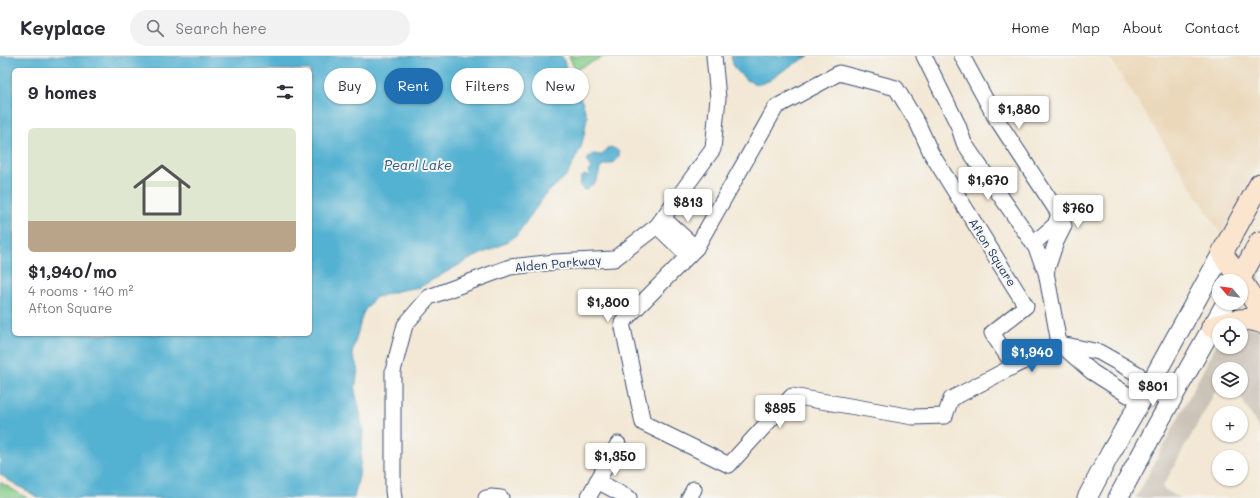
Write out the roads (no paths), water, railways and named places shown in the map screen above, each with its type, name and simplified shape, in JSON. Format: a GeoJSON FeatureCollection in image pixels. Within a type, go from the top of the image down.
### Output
{"type":"FeatureCollection","features":[{"type":"Feature","properties":{"kind":"main road"},"geometry":{"type":"LineString","coordinates":[[1235,274],[1222,252],[1260,184]]}},
{"type":"Feature","properties":{"kind":"main road"},"geometry":{"type":"LineString","coordinates":[[1242,274],[1260,242]]}},
{"type":"Feature","properties":{"kind":"main road"},"geometry":{"type":"LineString","coordinates":[[1248,292],[1260,309]]}},
{"type":"Feature","properties":{"kind":"main road"},"geometry":{"type":"LineString","coordinates":[[1248,319],[1260,322]]}},
{"type":"Feature","properties":{"kind":"street","name":"Alden Parkway"},"geometry":{"type":"LineString","coordinates":[[394,498],[393,371],[405,325],[429,297],[510,267],[555,262],[614,259],[660,222],[713,149],[718,98],[714,56]]}},
{"type":"Feature","properties":{"kind":"street"},"geometry":{"type":"LineString","coordinates":[[924,56],[958,125],[964,143],[1033,244],[1046,272],[1058,343],[1092,372],[1128,394],[1147,390]]}},
{"type":"Feature","properties":{"kind":"street"},"geometry":{"type":"LineString","coordinates":[[962,56],[994,115],[1059,214],[1064,226],[1056,242],[1046,272]]}},
{"type":"Feature","properties":{"kind":"street","name":"Afton Square"},"geometry":{"type":"LineString","coordinates":[[1014,366],[992,333],[1026,306],[930,153],[918,124],[896,88],[839,73],[776,107],[692,252],[622,323],[643,423],[729,465],[792,396],[913,417],[945,416],[951,399],[1038,355],[1058,343]]}},
{"type":"Feature","properties":{"kind":"street"},"geometry":{"type":"LineString","coordinates":[[1033,244],[1055,224],[1059,214]]}},
{"type":"Feature","properties":{"kind":"street"},"geometry":{"type":"LineString","coordinates":[[660,222],[692,252]]}},
{"type":"Feature","properties":{"kind":"street"},"geometry":{"type":"LineString","coordinates":[[1087,498],[1222,252]]}},
{"type":"Feature","properties":{"kind":"street"},"geometry":{"type":"LineString","coordinates":[[1118,498],[1212,327]]}},
{"type":"Feature","properties":{"kind":"street"},"geometry":{"type":"LineString","coordinates":[[1058,343],[1099,352],[1138,374],[1147,390],[1170,401]]}},
{"type":"Feature","properties":{"kind":"street"},"geometry":{"type":"LineString","coordinates":[[588,498],[618,444]]}},
{"type":"Feature","properties":{"kind":"street"},"geometry":{"type":"LineString","coordinates":[[597,481],[629,498]]}},
{"type":"Feature","properties":{"kind":"street"},"geometry":{"type":"LineString","coordinates":[[486,498],[501,498]]}},
{"type":"Feature","properties":{"kind":"water","name":"Pearl Lake"},"geometry":{"type":"Polygon","coordinates":[[[0,56],[562,56],[567,68],[532,68],[532,104],[583,104],[587,117],[584,135],[581,147],[567,175],[546,194],[516,236],[503,244],[466,261],[420,287],[397,291],[374,298],[363,313],[352,354],[358,368],[355,391],[363,432],[359,476],[354,498],[39,498],[0,474],[0,56]]]}},
{"type":"Feature","properties":{"kind":"water"},"geometry":{"type":"Polygon","coordinates":[[[731,56],[809,56],[787,68],[769,81],[757,85],[745,79],[734,68],[731,56]]]}},
{"type":"Feature","properties":{"kind":"water"},"geometry":{"type":"Polygon","coordinates":[[[611,147],[619,151],[619,157],[615,162],[601,166],[596,182],[584,190],[580,186],[581,178],[584,175],[587,176],[589,174],[588,171],[591,168],[587,162],[588,158],[593,154],[602,155],[611,147]]]}}]}
